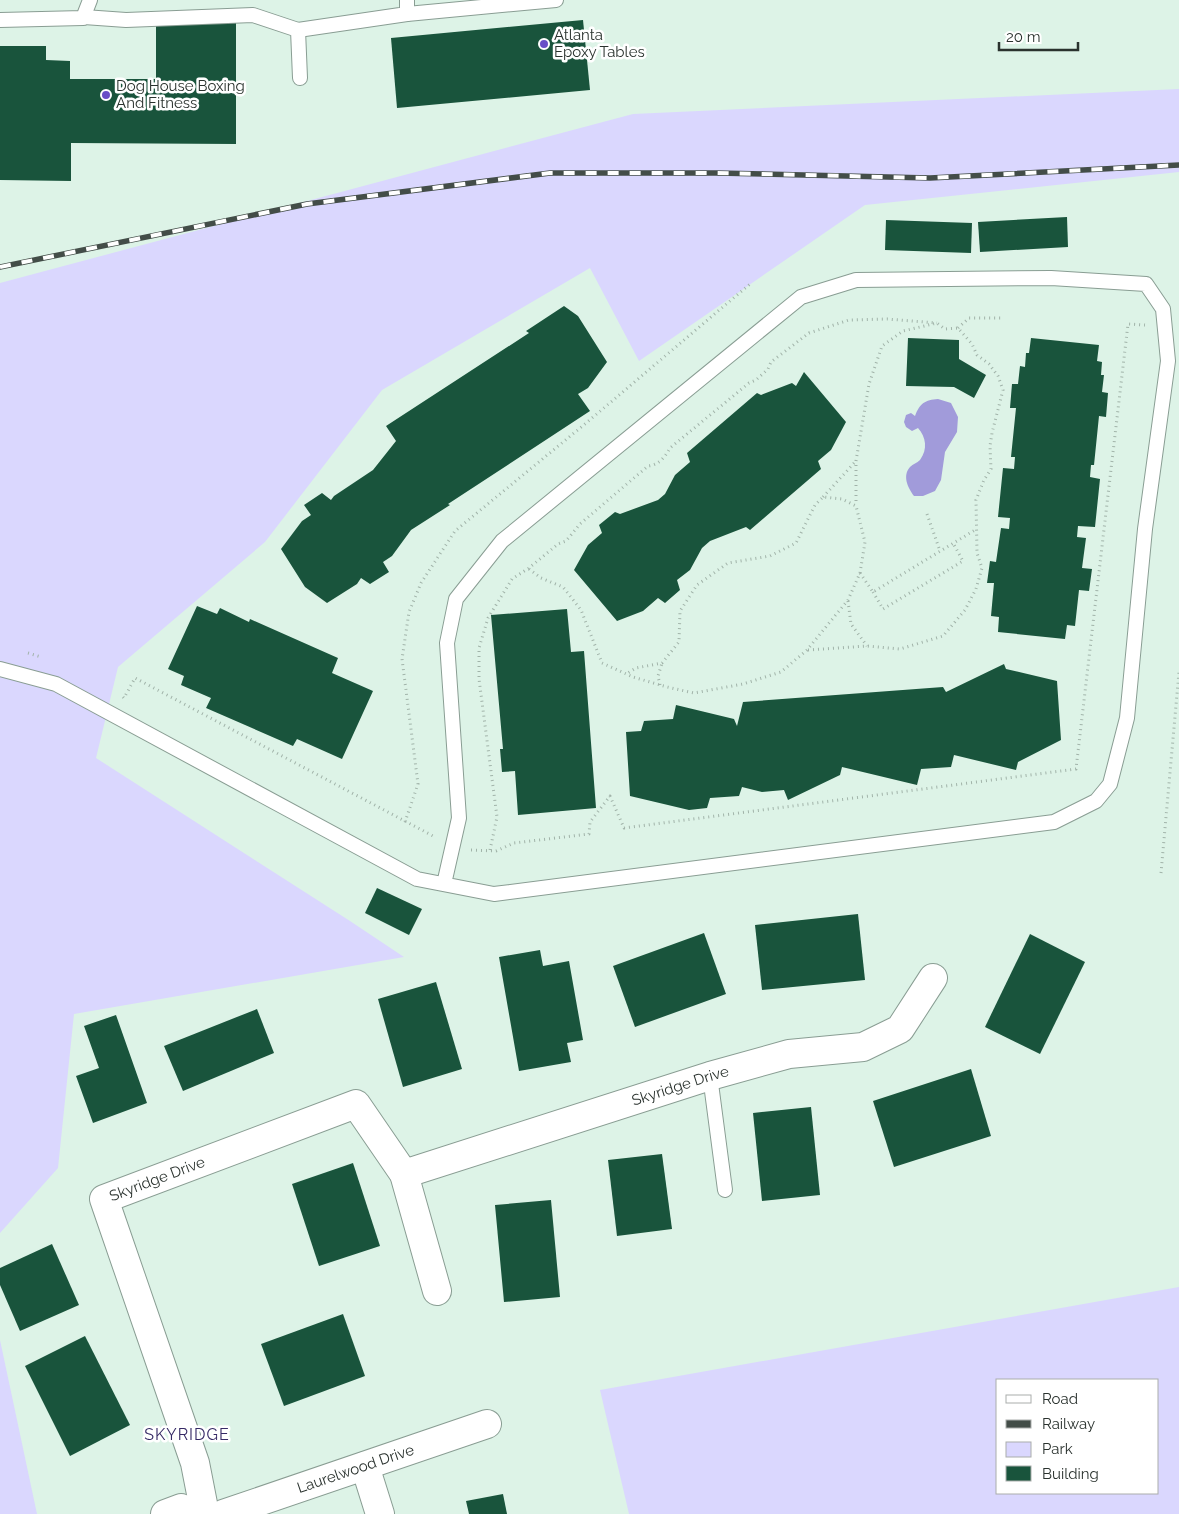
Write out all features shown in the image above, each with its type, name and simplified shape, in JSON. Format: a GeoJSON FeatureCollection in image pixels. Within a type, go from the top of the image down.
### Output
{"type":"FeatureCollection","features":[{"type":"Feature","properties":{"kind":"street","name":"Skyridge Drive"},"geometry":{"type":"LineString","coordinates":[[404,1174],[710,1076],[789,1054],[863,1047],[900,1029],[933,978]]}},
{"type":"Feature","properties":{"kind":"street","name":"Skyridge Drive"},"geometry":{"type":"LineString","coordinates":[[205,1514],[195,1464],[104,1199],[356,1104],[404,1174],[437,1290]]}},
{"type":"Feature","properties":{"kind":"street","name":"Laurelwood Drive"},"geometry":{"type":"LineString","coordinates":[[224,1514],[487,1424]]}},
{"type":"Feature","properties":{"kind":"street"},"geometry":{"type":"LineString","coordinates":[[365,1466],[380,1514]]}},
{"type":"Feature","properties":{"kind":"street"},"geometry":{"type":"LineString","coordinates":[[165,1514],[181,1508],[194,1514]]}},
{"type":"Feature","properties":{"kind":"lane"},"geometry":{"type":"LineString","coordinates":[[84,17],[90,0]]}},
{"type":"Feature","properties":{"kind":"lane"},"geometry":{"type":"LineString","coordinates":[[0,20],[84,17],[126,20],[253,15],[298,30],[407,7],[556,0]]}},
{"type":"Feature","properties":{"kind":"lane"},"geometry":{"type":"LineString","coordinates":[[298,30],[300,78]]}},
{"type":"Feature","properties":{"kind":"lane"},"geometry":{"type":"LineString","coordinates":[[0,669],[56,684],[417,879],[494,894],[1054,822],[1096,801],[1110,784],[1127,718],[1145,529],[1168,361],[1163,309],[1146,284],[1051,278],[856,280],[801,297],[502,541],[456,598],[447,643],[459,818],[444,884]]}},
{"type":"Feature","properties":{"kind":"lane"},"geometry":{"type":"LineString","coordinates":[[710,1076],[725,1190]]}},
{"type":"Feature","properties":{"kind":"path"},"geometry":{"type":"LineString","coordinates":[[490,850],[497,817],[479,679],[479,648],[488,618],[512,579],[529,568],[558,544],[566,541],[580,524],[648,466],[656,465],[670,448],[749,382],[756,380],[768,369],[771,362],[809,333],[849,320],[887,319],[937,323],[945,329],[958,328],[969,318],[1003,318]]}},
{"type":"Feature","properties":{"kind":"path"},"geometry":{"type":"LineString","coordinates":[[529,569],[541,578],[563,587],[581,610],[602,663],[626,674],[694,693],[743,684],[781,672],[807,650],[848,600],[860,573],[865,542],[856,506],[856,461],[869,384],[882,346],[903,331],[937,323]]}},
{"type":"Feature","properties":{"kind":"path"},"geometry":{"type":"LineString","coordinates":[[117,694],[124,698],[135,678],[453,846],[468,850],[496,850],[514,843],[589,834],[590,822],[610,796],[624,828],[1076,768],[1128,324],[1164,325]]}},
{"type":"Feature","properties":{"kind":"path"},"geometry":{"type":"LineString","coordinates":[[807,650],[867,646],[900,649],[943,636],[965,610],[976,589],[982,568],[976,553],[976,500],[984,480],[991,469],[990,446],[1003,390],[998,376],[989,364],[977,355],[972,344],[958,328]]}},
{"type":"Feature","properties":{"kind":"path"},"geometry":{"type":"LineString","coordinates":[[660,685],[658,676],[662,663],[679,642],[680,611],[697,585],[728,563],[770,556],[796,543],[815,505],[856,461]]}},
{"type":"Feature","properties":{"kind":"path"},"geometry":{"type":"LineString","coordinates":[[823,497],[842,499],[856,506]]}},
{"type":"Feature","properties":{"kind":"path"},"geometry":{"type":"LineString","coordinates":[[927,514],[940,551]]}},
{"type":"Feature","properties":{"kind":"path"},"geometry":{"type":"LineString","coordinates":[[873,592],[975,530]]}},
{"type":"Feature","properties":{"kind":"path"},"geometry":{"type":"LineString","coordinates":[[860,573],[883,609],[963,560],[952,543]]}},
{"type":"Feature","properties":{"kind":"path"},"geometry":{"type":"LineString","coordinates":[[848,600],[851,624],[867,646]]}},
{"type":"Feature","properties":{"kind":"path"},"geometry":{"type":"LineString","coordinates":[[26,653],[44,658]]}},
{"type":"Feature","properties":{"kind":"path"},"geometry":{"type":"LineString","coordinates":[[626,674],[636,668],[662,663]]}},
{"type":"Feature","properties":{"kind":"path"},"geometry":{"type":"LineString","coordinates":[[1161,873],[1179,672]]}},
{"type":"Feature","properties":{"kind":"green space"},"geometry":{"type":"Polygon","coordinates":[[[1179,89],[1179,172],[865,205],[639,361],[590,268],[382,390],[265,542],[118,667],[96,758],[404,957],[74,1014],[58,1168],[0,1233],[0,283],[633,114],[1179,89]]]}},
{"type":"Feature","properties":{"kind":"green space"},"geometry":{"type":"Polygon","coordinates":[[[1179,1287],[1179,1514],[629,1514],[600,1390],[1179,1287]]]}},
{"type":"Feature","properties":{"kind":"green space"},"geometry":{"type":"Polygon","coordinates":[[[0,1340],[37,1514],[0,1514],[0,1340]]]}},
{"type":"Feature","properties":{"kind":"shaded area"},"geometry":{"type":"Polygon","coordinates":[[[938,399],[951,403],[958,417],[957,432],[945,452],[941,480],[935,491],[923,496],[914,496],[908,486],[906,474],[910,467],[923,456],[925,443],[923,435],[918,428],[912,431],[906,427],[904,422],[906,415],[911,413],[915,416],[924,403],[938,399]]]}},
{"type":"Feature","properties":{"kind":"building"},"geometry":{"type":"Polygon","coordinates":[[[583,20],[590,90],[397,108],[391,38],[583,20]]]}},
{"type":"Feature","properties":{"kind":"building"},"geometry":{"type":"Polygon","coordinates":[[[156,23],[236,23],[236,144],[71,143],[71,181],[0,180],[0,46],[46,46],[46,60],[70,61],[70,79],[156,79],[156,23]]]}},
{"type":"Feature","properties":{"kind":"building"},"geometry":{"type":"Polygon","coordinates":[[[1067,217],[1068,247],[980,252],[978,222],[1067,217]]]}},
{"type":"Feature","properties":{"kind":"building"},"geometry":{"type":"Polygon","coordinates":[[[886,220],[972,223],[971,253],[885,250],[886,220]]]}},
{"type":"Feature","properties":{"kind":"building"},"geometry":{"type":"Polygon","coordinates":[[[564,306],[578,316],[607,362],[588,388],[578,394],[590,411],[411,530],[392,556],[383,562],[389,572],[370,584],[361,578],[357,584],[327,603],[305,587],[281,549],[302,521],[311,515],[304,505],[322,493],[331,500],[334,496],[373,470],[396,441],[386,426],[529,333],[526,331],[564,306]]]}},
{"type":"Feature","properties":{"kind":"building"},"geometry":{"type":"Polygon","coordinates":[[[908,338],[959,340],[959,359],[986,375],[974,398],[954,387],[906,386],[908,338]]]}},
{"type":"Feature","properties":{"kind":"building"},"geometry":{"type":"Polygon","coordinates":[[[1031,338],[1099,345],[1097,361],[1102,362],[1101,375],[1104,375],[1102,392],[1108,393],[1106,417],[1099,416],[1094,465],[1091,465],[1090,477],[1100,479],[1095,527],[1078,526],[1077,537],[1086,538],[1082,568],[1092,569],[1089,591],[1079,590],[1075,626],[1067,625],[1065,639],[998,632],[999,617],[991,616],[994,583],[987,583],[990,561],[996,562],[1001,528],[1009,529],[1010,518],[998,517],[1003,468],[1014,469],[1015,457],[1011,457],[1016,408],[1010,408],[1012,384],[1018,384],[1020,366],[1025,367],[1026,353],[1029,353],[1031,338]]]}},
{"type":"Feature","properties":{"kind":"building"},"geometry":{"type":"Polygon","coordinates":[[[804,372],[846,422],[831,450],[818,461],[821,469],[750,530],[746,527],[710,541],[702,548],[690,570],[677,580],[680,590],[665,603],[658,598],[643,611],[617,621],[574,570],[588,545],[602,533],[599,525],[615,512],[620,514],[658,500],[665,494],[675,475],[690,462],[687,453],[757,393],[761,395],[792,383],[796,386],[804,372]]]}},
{"type":"Feature","properties":{"kind":"building"},"geometry":{"type":"Polygon","coordinates":[[[197,606],[217,614],[220,608],[249,622],[250,619],[338,658],[332,673],[373,691],[342,759],[297,739],[293,746],[206,708],[211,698],[181,685],[184,676],[168,669],[197,606]]]}},
{"type":"Feature","properties":{"kind":"building"},"geometry":{"type":"Polygon","coordinates":[[[567,609],[571,652],[584,651],[596,808],[518,815],[515,771],[502,772],[500,749],[503,749],[491,615],[567,609]]]}},
{"type":"Feature","properties":{"kind":"building"},"geometry":{"type":"Polygon","coordinates":[[[1004,664],[1006,669],[1057,681],[1061,740],[1018,762],[1016,770],[954,755],[951,767],[921,769],[917,785],[842,767],[840,775],[788,800],[784,790],[762,792],[742,787],[739,796],[710,798],[707,808],[689,810],[630,796],[626,732],[641,731],[644,721],[673,719],[676,705],[734,719],[737,726],[743,702],[943,687],[946,692],[1004,664]]]}},
{"type":"Feature","properties":{"kind":"building"},"geometry":{"type":"Polygon","coordinates":[[[377,888],[422,909],[409,935],[365,913],[377,888]]]}},
{"type":"Feature","properties":{"kind":"building"},"geometry":{"type":"Polygon","coordinates":[[[858,914],[865,980],[762,990],[755,925],[858,914]]]}},
{"type":"Feature","properties":{"kind":"building"},"geometry":{"type":"Polygon","coordinates":[[[704,933],[726,994],[635,1027],[613,966],[704,933]]]}},
{"type":"Feature","properties":{"kind":"building"},"geometry":{"type":"Polygon","coordinates":[[[1030,934],[1085,962],[1040,1054],[985,1027],[1030,934]]]}},
{"type":"Feature","properties":{"kind":"building"},"geometry":{"type":"Polygon","coordinates":[[[540,950],[543,966],[569,961],[583,1040],[567,1043],[571,1062],[519,1071],[499,957],[540,950]]]}},
{"type":"Feature","properties":{"kind":"building"},"geometry":{"type":"Polygon","coordinates":[[[436,982],[462,1069],[403,1087],[378,999],[436,982]]]}},
{"type":"Feature","properties":{"kind":"building"},"geometry":{"type":"Polygon","coordinates":[[[257,1009],[274,1053],[183,1091],[164,1046],[257,1009]]]}},
{"type":"Feature","properties":{"kind":"building"},"geometry":{"type":"Polygon","coordinates":[[[116,1015],[147,1103],[93,1123],[76,1076],[99,1068],[84,1026],[116,1015]]]}},
{"type":"Feature","properties":{"kind":"building"},"geometry":{"type":"Polygon","coordinates":[[[971,1069],[991,1136],[894,1167],[873,1101],[971,1069]]]}},
{"type":"Feature","properties":{"kind":"building"},"geometry":{"type":"Polygon","coordinates":[[[811,1107],[820,1195],[762,1201],[753,1113],[811,1107]]]}},
{"type":"Feature","properties":{"kind":"building"},"geometry":{"type":"Polygon","coordinates":[[[662,1154],[672,1229],[617,1236],[608,1160],[662,1154]]]}},
{"type":"Feature","properties":{"kind":"building"},"geometry":{"type":"Polygon","coordinates":[[[353,1163],[380,1246],[319,1266],[292,1184],[353,1163]]]}},
{"type":"Feature","properties":{"kind":"building"},"geometry":{"type":"Polygon","coordinates":[[[551,1200],[560,1297],[504,1302],[495,1205],[551,1200]]]}},
{"type":"Feature","properties":{"kind":"building"},"geometry":{"type":"Polygon","coordinates":[[[52,1244],[79,1305],[20,1331],[0,1285],[0,1268],[52,1244]]]}},
{"type":"Feature","properties":{"kind":"building"},"geometry":{"type":"Polygon","coordinates":[[[343,1314],[365,1376],[284,1406],[261,1344],[343,1314]]]}},
{"type":"Feature","properties":{"kind":"building"},"geometry":{"type":"Polygon","coordinates":[[[85,1336],[130,1425],[70,1456],[25,1366],[85,1336]]]}},
{"type":"Feature","properties":{"kind":"building"},"geometry":{"type":"Polygon","coordinates":[[[503,1494],[507,1514],[469,1514],[466,1501],[503,1494]]]}},
{"type":"Feature","properties":{"kind":"railway"},"geometry":{"type":"LineString","coordinates":[[0,267],[307,204],[550,173],[716,173],[930,178],[1179,165]]}},
{"type":"Feature","properties":{"kind":"place","name":"Atlanta Epoxy Tables"},"geometry":{"type":"Point","coordinates":[544,44]}},
{"type":"Feature","properties":{"kind":"place","name":"Dog House Boxing And Fitness"},"geometry":{"type":"Point","coordinates":[106,95]}},
{"type":"Feature","properties":{"kind":"district","name":"SKYRIDGE"},"geometry":{"type":"Point","coordinates":[187,1434]}}]}
